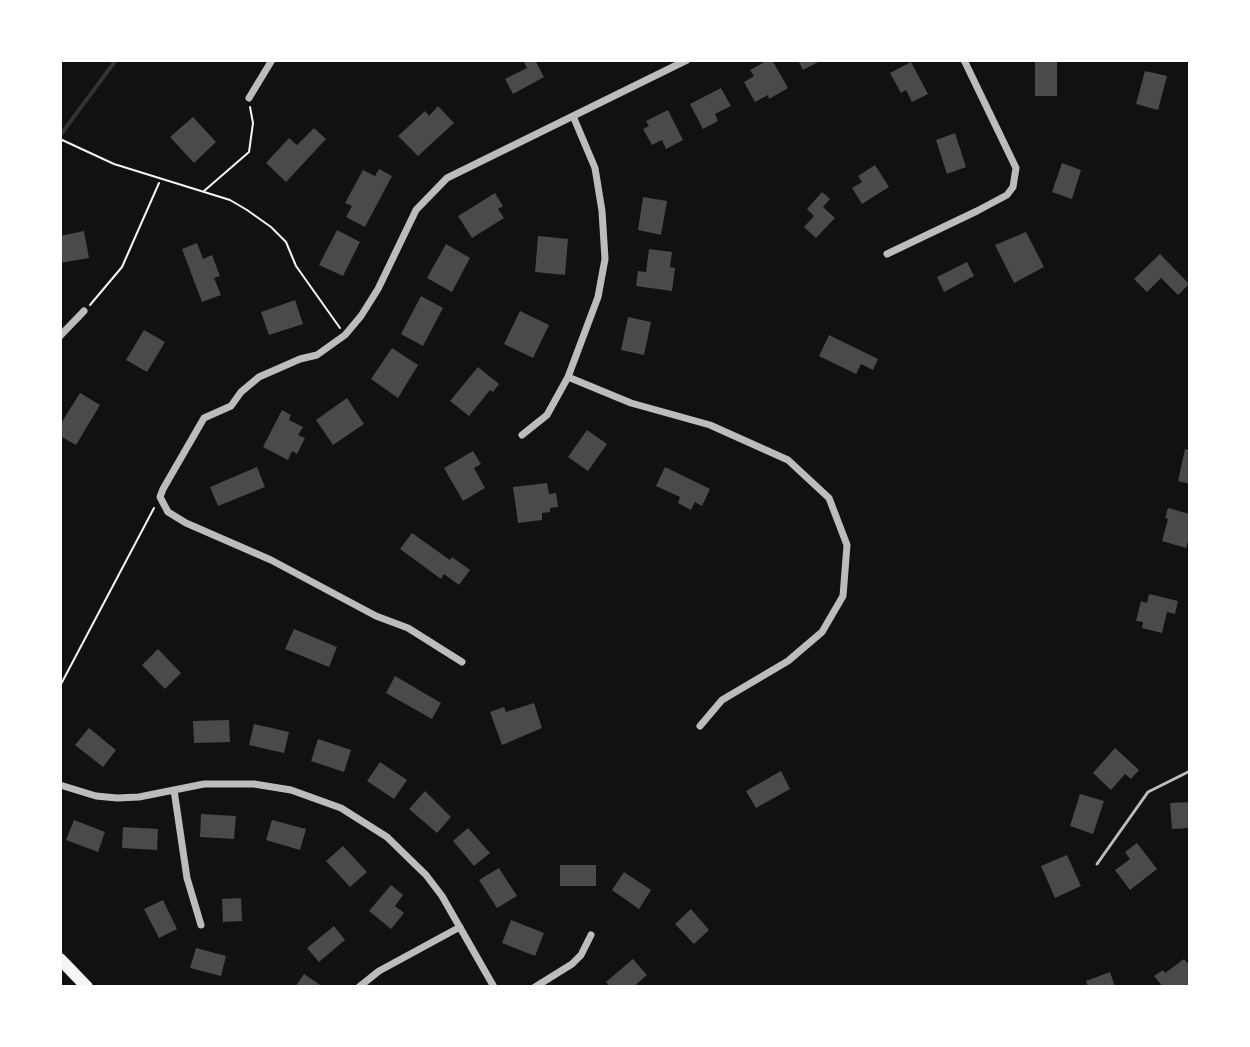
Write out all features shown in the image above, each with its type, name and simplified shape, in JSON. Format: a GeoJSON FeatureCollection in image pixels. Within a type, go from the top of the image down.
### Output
{"type":"FeatureCollection","features":[{"type":"Feature","properties":{"kind":"highway"},"geometry":{"type":"LineString","coordinates":[[60,959],[87,987]]}},
{"type":"Feature","properties":{"kind":"street"},"geometry":{"type":"LineString","coordinates":[[249,98],[272,60]]}},
{"type":"Feature","properties":{"kind":"street"},"geometry":{"type":"LineString","coordinates":[[462,662],[408,628],[376,616],[271,560],[186,523],[168,512],[160,497],[204,418],[231,406],[241,392],[259,377],[317,355],[345,335],[378,289],[410,219],[431,192],[447,178],[687,60]]}},
{"type":"Feature","properties":{"kind":"street"},"geometry":{"type":"LineString","coordinates":[[887,254],[977,211],[1007,195],[1013,187],[1016,168],[964,60]]}},
{"type":"Feature","properties":{"kind":"street"},"geometry":{"type":"LineString","coordinates":[[522,435],[547,415],[568,377],[598,297],[605,259],[595,168],[573,116]]}},
{"type":"Feature","properties":{"kind":"street"},"geometry":{"type":"LineString","coordinates":[[60,336],[84,311]]}},
{"type":"Feature","properties":{"kind":"street"},"geometry":{"type":"LineString","coordinates":[[568,377],[631,403],[710,425],[788,460],[829,498],[847,545],[843,596],[822,632],[788,661],[722,700],[700,726]]}},
{"type":"Feature","properties":{"kind":"street"},"geometry":{"type":"LineString","coordinates":[[60,785],[96,796],[117,798],[139,797],[204,784],[254,784],[291,790],[341,808],[365,821],[409,855],[442,896],[494,987]]}},
{"type":"Feature","properties":{"kind":"street"},"geometry":{"type":"LineString","coordinates":[[174,790],[187,878],[201,925]]}},
{"type":"Feature","properties":{"kind":"street"},"geometry":{"type":"LineString","coordinates":[[359,987],[379,971],[460,927]]}},
{"type":"Feature","properties":{"kind":"street"},"geometry":{"type":"LineString","coordinates":[[535,987],[572,964],[581,955],[591,935]]}},
{"type":"Feature","properties":{"kind":"lane"},"geometry":{"type":"LineString","coordinates":[[1097,864],[1148,792],[1190,771]]}},
{"type":"Feature","properties":{"kind":"path"},"geometry":{"type":"LineString","coordinates":[[204,192],[249,152],[253,123],[249,98]]}},
{"type":"Feature","properties":{"kind":"path"},"geometry":{"type":"LineString","coordinates":[[60,139],[160,181],[230,200],[271,227],[286,242],[296,266],[345,335]]}},
{"type":"Feature","properties":{"kind":"path"},"geometry":{"type":"LineString","coordinates":[[84,311],[122,267],[160,181]]}},
{"type":"Feature","properties":{"kind":"path"},"geometry":{"type":"LineString","coordinates":[[60,686],[160,497]]}},
{"type":"Feature","properties":{"kind":"building"},"geometry":{"type":"Polygon","coordinates":[[[523,60],[535,60],[544,77],[513,94],[505,79],[527,68],[523,60]]]}},
{"type":"Feature","properties":{"kind":"building"},"geometry":{"type":"Polygon","coordinates":[[[772,60],[788,88],[769,99],[768,95],[755,102],[744,82],[754,76],[750,70],[772,60]]]}},
{"type":"Feature","properties":{"kind":"building"},"geometry":{"type":"Polygon","coordinates":[[[798,60],[822,60],[803,70],[798,60]]]}},
{"type":"Feature","properties":{"kind":"building"},"geometry":{"type":"Polygon","coordinates":[[[911,62],[928,94],[912,102],[906,90],[901,93],[890,73],[911,62]]]}},
{"type":"Feature","properties":{"kind":"building"},"geometry":{"type":"Polygon","coordinates":[[[1035,62],[1057,62],[1057,96],[1035,96],[1035,62]]]}},
{"type":"Feature","properties":{"kind":"building"},"geometry":{"type":"Polygon","coordinates":[[[1145,71],[1167,76],[1158,110],[1136,104],[1145,71]]]}},
{"type":"Feature","properties":{"kind":"building"},"geometry":{"type":"Polygon","coordinates":[[[721,88],[731,106],[715,114],[718,121],[703,129],[690,104],[721,88]]]}},
{"type":"Feature","properties":{"kind":"building"},"geometry":{"type":"Polygon","coordinates":[[[438,106],[454,123],[418,156],[398,136],[425,111],[429,116],[438,106]]]}},
{"type":"Feature","properties":{"kind":"building"},"geometry":{"type":"Polygon","coordinates":[[[668,110],[683,140],[666,149],[662,140],[652,145],[643,129],[649,126],[646,121],[668,110]]]}},
{"type":"Feature","properties":{"kind":"building"},"geometry":{"type":"Polygon","coordinates":[[[193,117],[216,142],[194,163],[170,137],[193,117]]]}},
{"type":"Feature","properties":{"kind":"building"},"geometry":{"type":"Polygon","coordinates":[[[314,128],[326,139],[286,182],[266,163],[289,138],[297,145],[314,128]]]}},
{"type":"Feature","properties":{"kind":"building"},"geometry":{"type":"Polygon","coordinates":[[[955,133],[966,167],[947,174],[936,140],[955,133]]]}},
{"type":"Feature","properties":{"kind":"building"},"geometry":{"type":"Polygon","coordinates":[[[1062,163],[1081,170],[1072,199],[1052,192],[1062,163]]]}},
{"type":"Feature","properties":{"kind":"building"},"geometry":{"type":"Polygon","coordinates":[[[875,165],[889,187],[862,204],[852,188],[862,182],[858,176],[875,165]]]}},
{"type":"Feature","properties":{"kind":"building"},"geometry":{"type":"Polygon","coordinates":[[[379,169],[392,176],[365,227],[346,217],[352,206],[345,203],[363,170],[375,176],[379,169]]]}},
{"type":"Feature","properties":{"kind":"building"},"geometry":{"type":"Polygon","coordinates":[[[822,192],[830,199],[823,207],[835,218],[816,238],[804,227],[814,216],[807,209],[822,192]]]}},
{"type":"Feature","properties":{"kind":"building"},"geometry":{"type":"Polygon","coordinates":[[[495,193],[503,206],[498,209],[504,218],[472,238],[458,216],[495,193]]]}},
{"type":"Feature","properties":{"kind":"building"},"geometry":{"type":"Polygon","coordinates":[[[643,197],[667,201],[661,235],[638,230],[643,197]]]}},
{"type":"Feature","properties":{"kind":"building"},"geometry":{"type":"Polygon","coordinates":[[[337,230],[360,242],[343,276],[319,265],[337,230]]]}},
{"type":"Feature","properties":{"kind":"building"},"geometry":{"type":"Polygon","coordinates":[[[84,231],[89,258],[60,263],[60,236],[84,231]]]}},
{"type":"Feature","properties":{"kind":"building"},"geometry":{"type":"Polygon","coordinates":[[[1026,232],[1044,267],[1014,283],[995,245],[1026,232]]]}},
{"type":"Feature","properties":{"kind":"building"},"geometry":{"type":"Polygon","coordinates":[[[538,236],[568,239],[565,275],[535,272],[538,236]]]}},
{"type":"Feature","properties":{"kind":"building"},"geometry":{"type":"Polygon","coordinates":[[[197,243],[203,259],[212,255],[220,276],[214,278],[221,295],[202,302],[182,249],[197,243]]]}},
{"type":"Feature","properties":{"kind":"building"},"geometry":{"type":"Polygon","coordinates":[[[446,244],[470,258],[452,292],[427,278],[446,244]]]}},
{"type":"Feature","properties":{"kind":"building"},"geometry":{"type":"Polygon","coordinates":[[[649,249],[672,252],[670,267],[675,268],[672,291],[636,286],[638,271],[646,272],[649,249]]]}},
{"type":"Feature","properties":{"kind":"building"},"geometry":{"type":"Polygon","coordinates":[[[1160,254],[1189,284],[1178,295],[1161,278],[1147,292],[1134,279],[1160,254]]]}},
{"type":"Feature","properties":{"kind":"building"},"geometry":{"type":"Polygon","coordinates":[[[967,262],[974,276],[944,292],[937,277],[967,262]]]}},
{"type":"Feature","properties":{"kind":"building"},"geometry":{"type":"Polygon","coordinates":[[[421,296],[443,308],[423,346],[401,334],[421,296]]]}},
{"type":"Feature","properties":{"kind":"building"},"geometry":{"type":"Polygon","coordinates":[[[295,300],[303,324],[269,335],[261,312],[295,300]]]}},
{"type":"Feature","properties":{"kind":"building"},"geometry":{"type":"Polygon","coordinates":[[[520,311],[549,325],[533,358],[504,344],[520,311]]]}},
{"type":"Feature","properties":{"kind":"building"},"geometry":{"type":"Polygon","coordinates":[[[628,317],[651,322],[644,355],[621,350],[628,317]]]}},
{"type":"Feature","properties":{"kind":"building"},"geometry":{"type":"Polygon","coordinates":[[[144,330],[165,342],[147,372],[126,360],[144,330]]]}},
{"type":"Feature","properties":{"kind":"building"},"geometry":{"type":"Polygon","coordinates":[[[829,335],[878,359],[873,370],[861,364],[856,374],[819,356],[829,335]]]}},
{"type":"Feature","properties":{"kind":"building"},"geometry":{"type":"Polygon","coordinates":[[[392,348],[418,365],[398,398],[371,379],[392,348]]]}},
{"type":"Feature","properties":{"kind":"building"},"geometry":{"type":"Polygon","coordinates":[[[478,367],[499,384],[493,392],[490,390],[469,416],[450,401],[478,367]]]}},
{"type":"Feature","properties":{"kind":"building"},"geometry":{"type":"Polygon","coordinates":[[[80,393],[100,405],[76,445],[60,436],[60,425],[80,393]]]}},
{"type":"Feature","properties":{"kind":"building"},"geometry":{"type":"Polygon","coordinates":[[[347,398],[364,424],[333,445],[316,420],[347,398]]]}},
{"type":"Feature","properties":{"kind":"building"},"geometry":{"type":"Polygon","coordinates":[[[282,410],[291,415],[289,420],[303,427],[298,435],[305,438],[297,454],[292,451],[288,460],[263,447],[282,410]]]}},
{"type":"Feature","properties":{"kind":"building"},"geometry":{"type":"Polygon","coordinates":[[[587,430],[607,444],[588,471],[568,457],[587,430]]]}},
{"type":"Feature","properties":{"kind":"building"},"geometry":{"type":"Polygon","coordinates":[[[1185,449],[1190,450],[1190,484],[1178,481],[1185,449]]]}},
{"type":"Feature","properties":{"kind":"building"},"geometry":{"type":"Polygon","coordinates":[[[473,451],[481,464],[474,468],[485,488],[463,501],[444,468],[473,451]]]}},
{"type":"Feature","properties":{"kind":"building"},"geometry":{"type":"Polygon","coordinates":[[[257,467],[265,487],[218,506],[210,487],[257,467]]]}},
{"type":"Feature","properties":{"kind":"building"},"geometry":{"type":"Polygon","coordinates":[[[665,467],[710,489],[702,506],[695,502],[691,510],[678,503],[680,497],[656,486],[665,467]]]}},
{"type":"Feature","properties":{"kind":"building"},"geometry":{"type":"Polygon","coordinates":[[[547,483],[549,494],[556,493],[558,507],[542,513],[542,520],[518,523],[513,487],[547,483]]]}},
{"type":"Feature","properties":{"kind":"building"},"geometry":{"type":"Polygon","coordinates":[[[1168,508],[1190,514],[1190,535],[1186,548],[1162,541],[1168,508]]]}},
{"type":"Feature","properties":{"kind":"building"},"geometry":{"type":"Polygon","coordinates":[[[412,533],[470,570],[459,585],[444,574],[441,579],[400,549],[412,533]]]}},
{"type":"Feature","properties":{"kind":"building"},"geometry":{"type":"Polygon","coordinates":[[[1149,594],[1178,601],[1175,614],[1167,612],[1162,633],[1142,628],[1143,622],[1136,621],[1141,601],[1147,603],[1149,594]]]}},
{"type":"Feature","properties":{"kind":"building"},"geometry":{"type":"Polygon","coordinates":[[[294,629],[337,647],[329,667],[285,649],[294,629]]]}},
{"type":"Feature","properties":{"kind":"building"},"geometry":{"type":"Polygon","coordinates":[[[158,649],[181,673],[165,689],[142,665],[158,649]]]}},
{"type":"Feature","properties":{"kind":"building"},"geometry":{"type":"Polygon","coordinates":[[[395,676],[441,703],[432,719],[386,693],[395,676]]]}},
{"type":"Feature","properties":{"kind":"building"},"geometry":{"type":"Polygon","coordinates":[[[534,703],[542,728],[502,745],[490,712],[504,707],[506,712],[534,703]]]}},
{"type":"Feature","properties":{"kind":"building"},"geometry":{"type":"Polygon","coordinates":[[[229,720],[230,742],[194,743],[193,721],[229,720]]]}},
{"type":"Feature","properties":{"kind":"building"},"geometry":{"type":"Polygon","coordinates":[[[254,724],[289,732],[284,753],[249,745],[254,724]]]}},
{"type":"Feature","properties":{"kind":"building"},"geometry":{"type":"Polygon","coordinates":[[[89,728],[116,750],[103,767],[75,745],[89,728]]]}},
{"type":"Feature","properties":{"kind":"building"},"geometry":{"type":"Polygon","coordinates":[[[318,739],[351,750],[344,772],[311,761],[318,739]]]}},
{"type":"Feature","properties":{"kind":"building"},"geometry":{"type":"Polygon","coordinates":[[[1115,748],[1139,770],[1131,779],[1125,774],[1111,790],[1093,773],[1115,748]]]}},
{"type":"Feature","properties":{"kind":"building"},"geometry":{"type":"Polygon","coordinates":[[[380,762],[407,780],[394,799],[367,781],[380,762]]]}},
{"type":"Feature","properties":{"kind":"building"},"geometry":{"type":"Polygon","coordinates":[[[781,771],[790,789],[756,808],[746,791],[781,771]]]}},
{"type":"Feature","properties":{"kind":"building"},"geometry":{"type":"Polygon","coordinates":[[[425,791],[451,817],[437,833],[409,809],[425,791]]]}},
{"type":"Feature","properties":{"kind":"building"},"geometry":{"type":"Polygon","coordinates":[[[1080,794],[1104,801],[1093,834],[1070,826],[1080,794]]]}},
{"type":"Feature","properties":{"kind":"building"},"geometry":{"type":"Polygon","coordinates":[[[1190,802],[1190,828],[1172,829],[1170,803],[1190,802]]]}},
{"type":"Feature","properties":{"kind":"building"},"geometry":{"type":"Polygon","coordinates":[[[201,814],[236,816],[234,839],[200,837],[201,814]]]}},
{"type":"Feature","properties":{"kind":"building"},"geometry":{"type":"Polygon","coordinates":[[[74,820],[105,832],[98,852],[66,840],[74,820]]]}},
{"type":"Feature","properties":{"kind":"building"},"geometry":{"type":"Polygon","coordinates":[[[272,820],[306,829],[300,850],[266,840],[272,820]]]}},
{"type":"Feature","properties":{"kind":"building"},"geometry":{"type":"Polygon","coordinates":[[[123,827],[158,829],[157,850],[122,848],[123,827]]]}},
{"type":"Feature","properties":{"kind":"building"},"geometry":{"type":"Polygon","coordinates":[[[468,828],[490,853],[474,866],[453,841],[468,828]]]}},
{"type":"Feature","properties":{"kind":"building"},"geometry":{"type":"Polygon","coordinates":[[[1137,843],[1157,869],[1130,890],[1115,870],[1130,859],[1125,852],[1137,843]]]}},
{"type":"Feature","properties":{"kind":"building"},"geometry":{"type":"Polygon","coordinates":[[[343,846],[367,872],[350,887],[326,861],[343,846]]]}},
{"type":"Feature","properties":{"kind":"building"},"geometry":{"type":"Polygon","coordinates":[[[1067,855],[1081,886],[1055,898],[1041,866],[1067,855]]]}},
{"type":"Feature","properties":{"kind":"building"},"geometry":{"type":"Polygon","coordinates":[[[560,865],[596,865],[596,886],[560,886],[560,865]]]}},
{"type":"Feature","properties":{"kind":"building"},"geometry":{"type":"Polygon","coordinates":[[[499,868],[517,896],[497,908],[479,880],[499,868]]]}},
{"type":"Feature","properties":{"kind":"building"},"geometry":{"type":"Polygon","coordinates":[[[624,872],[651,890],[639,909],[612,890],[624,872]]]}},
{"type":"Feature","properties":{"kind":"building"},"geometry":{"type":"Polygon","coordinates":[[[391,885],[403,895],[395,906],[404,913],[391,929],[369,911],[391,885]]]}},
{"type":"Feature","properties":{"kind":"building"},"geometry":{"type":"Polygon","coordinates":[[[241,898],[242,921],[223,922],[222,899],[241,898]]]}},
{"type":"Feature","properties":{"kind":"building"},"geometry":{"type":"Polygon","coordinates":[[[163,900],[177,929],[159,938],[144,909],[163,900]]]}},
{"type":"Feature","properties":{"kind":"building"},"geometry":{"type":"Polygon","coordinates":[[[691,909],[709,930],[694,944],[675,924],[691,909]]]}},
{"type":"Feature","properties":{"kind":"building"},"geometry":{"type":"Polygon","coordinates":[[[511,920],[544,933],[535,956],[502,943],[511,920]]]}},
{"type":"Feature","properties":{"kind":"building"},"geometry":{"type":"Polygon","coordinates":[[[334,926],[345,940],[319,962],[307,948],[334,926]]]}},
{"type":"Feature","properties":{"kind":"building"},"geometry":{"type":"Polygon","coordinates":[[[196,948],[226,956],[221,976],[190,968],[196,948]]]}},
{"type":"Feature","properties":{"kind":"building"},"geometry":{"type":"Polygon","coordinates":[[[633,959],[647,975],[633,987],[610,987],[606,982],[633,959]]]}},
{"type":"Feature","properties":{"kind":"building"},"geometry":{"type":"Polygon","coordinates":[[[1184,959],[1190,966],[1190,987],[1163,987],[1154,976],[1163,970],[1165,973],[1184,959]]]}},
{"type":"Feature","properties":{"kind":"building"},"geometry":{"type":"Polygon","coordinates":[[[1110,972],[1115,987],[1088,987],[1086,981],[1110,972]]]}},
{"type":"Feature","properties":{"kind":"building"},"geometry":{"type":"Polygon","coordinates":[[[304,974],[323,987],[295,987],[304,974]]]}},
{"type":"Feature","properties":{"kind":"waterway"},"geometry":{"type":"LineString","coordinates":[[62,133],[116,60]]}}]}
